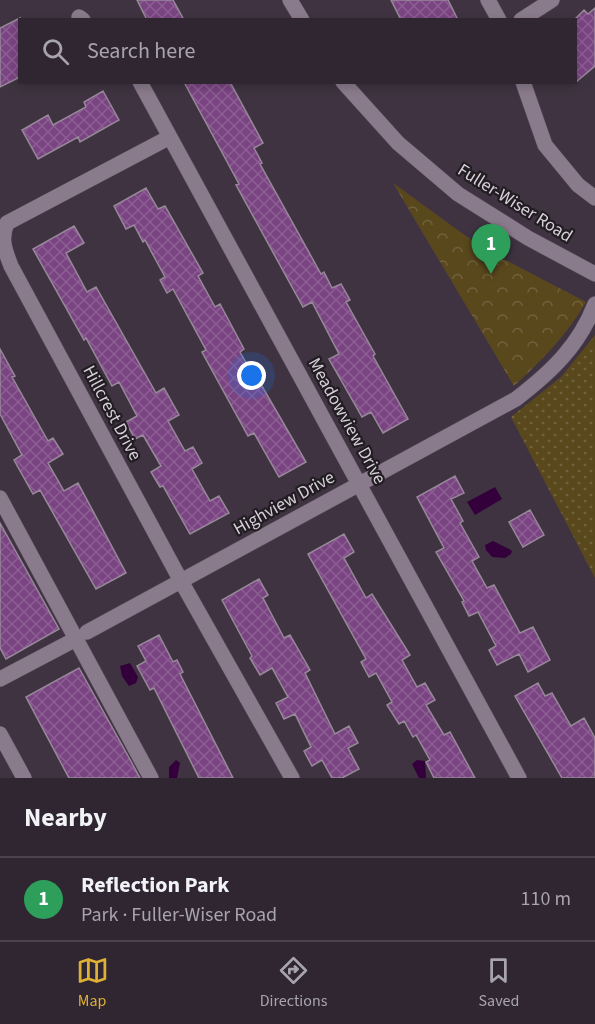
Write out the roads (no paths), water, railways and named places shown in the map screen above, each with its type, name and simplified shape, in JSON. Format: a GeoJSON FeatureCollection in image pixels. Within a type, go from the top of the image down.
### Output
{"type":"FeatureCollection","features":[{"type":"Feature","properties":{"kind":"street"},"geometry":{"type":"LineString","coordinates":[[290,0],[301,18]]}},
{"type":"Feature","properties":{"kind":"street"},"geometry":{"type":"LineString","coordinates":[[488,0],[498,18]]}},
{"type":"Feature","properties":{"kind":"street"},"geometry":{"type":"LineString","coordinates":[[524,18],[552,0]]}},
{"type":"Feature","properties":{"kind":"street","name":"Meadowview Drive"},"geometry":{"type":"LineString","coordinates":[[141,84],[519,778]]}},
{"type":"Feature","properties":{"kind":"street","name":"Fuller-Wiser Road"},"geometry":{"type":"LineString","coordinates":[[345,84],[398,143],[458,194],[528,238],[595,274]]}},
{"type":"Feature","properties":{"kind":"street"},"geometry":{"type":"LineString","coordinates":[[525,84],[545,144],[578,185],[595,198]]}},
{"type":"Feature","properties":{"kind":"street","name":"Hillcrest Drive"},"geometry":{"type":"LineString","coordinates":[[170,137],[7,223],[3,233],[3,247],[11,266],[181,581],[291,778]]}},
{"type":"Feature","properties":{"kind":"street","name":"Highview Drive"},"geometry":{"type":"LineString","coordinates":[[0,679],[516,399],[548,374],[573,345],[588,324],[595,304]]}},
{"type":"Feature","properties":{"kind":"street"},"geometry":{"type":"LineString","coordinates":[[0,498],[81,636],[151,778]]}},
{"type":"Feature","properties":{"kind":"street"},"geometry":{"type":"LineString","coordinates":[[0,735],[24,778]]}},
{"type":"Feature","properties":{"kind":"place","name":"Reflection Park"},"geometry":{"type":"Point","coordinates":[491,274]}}]}
